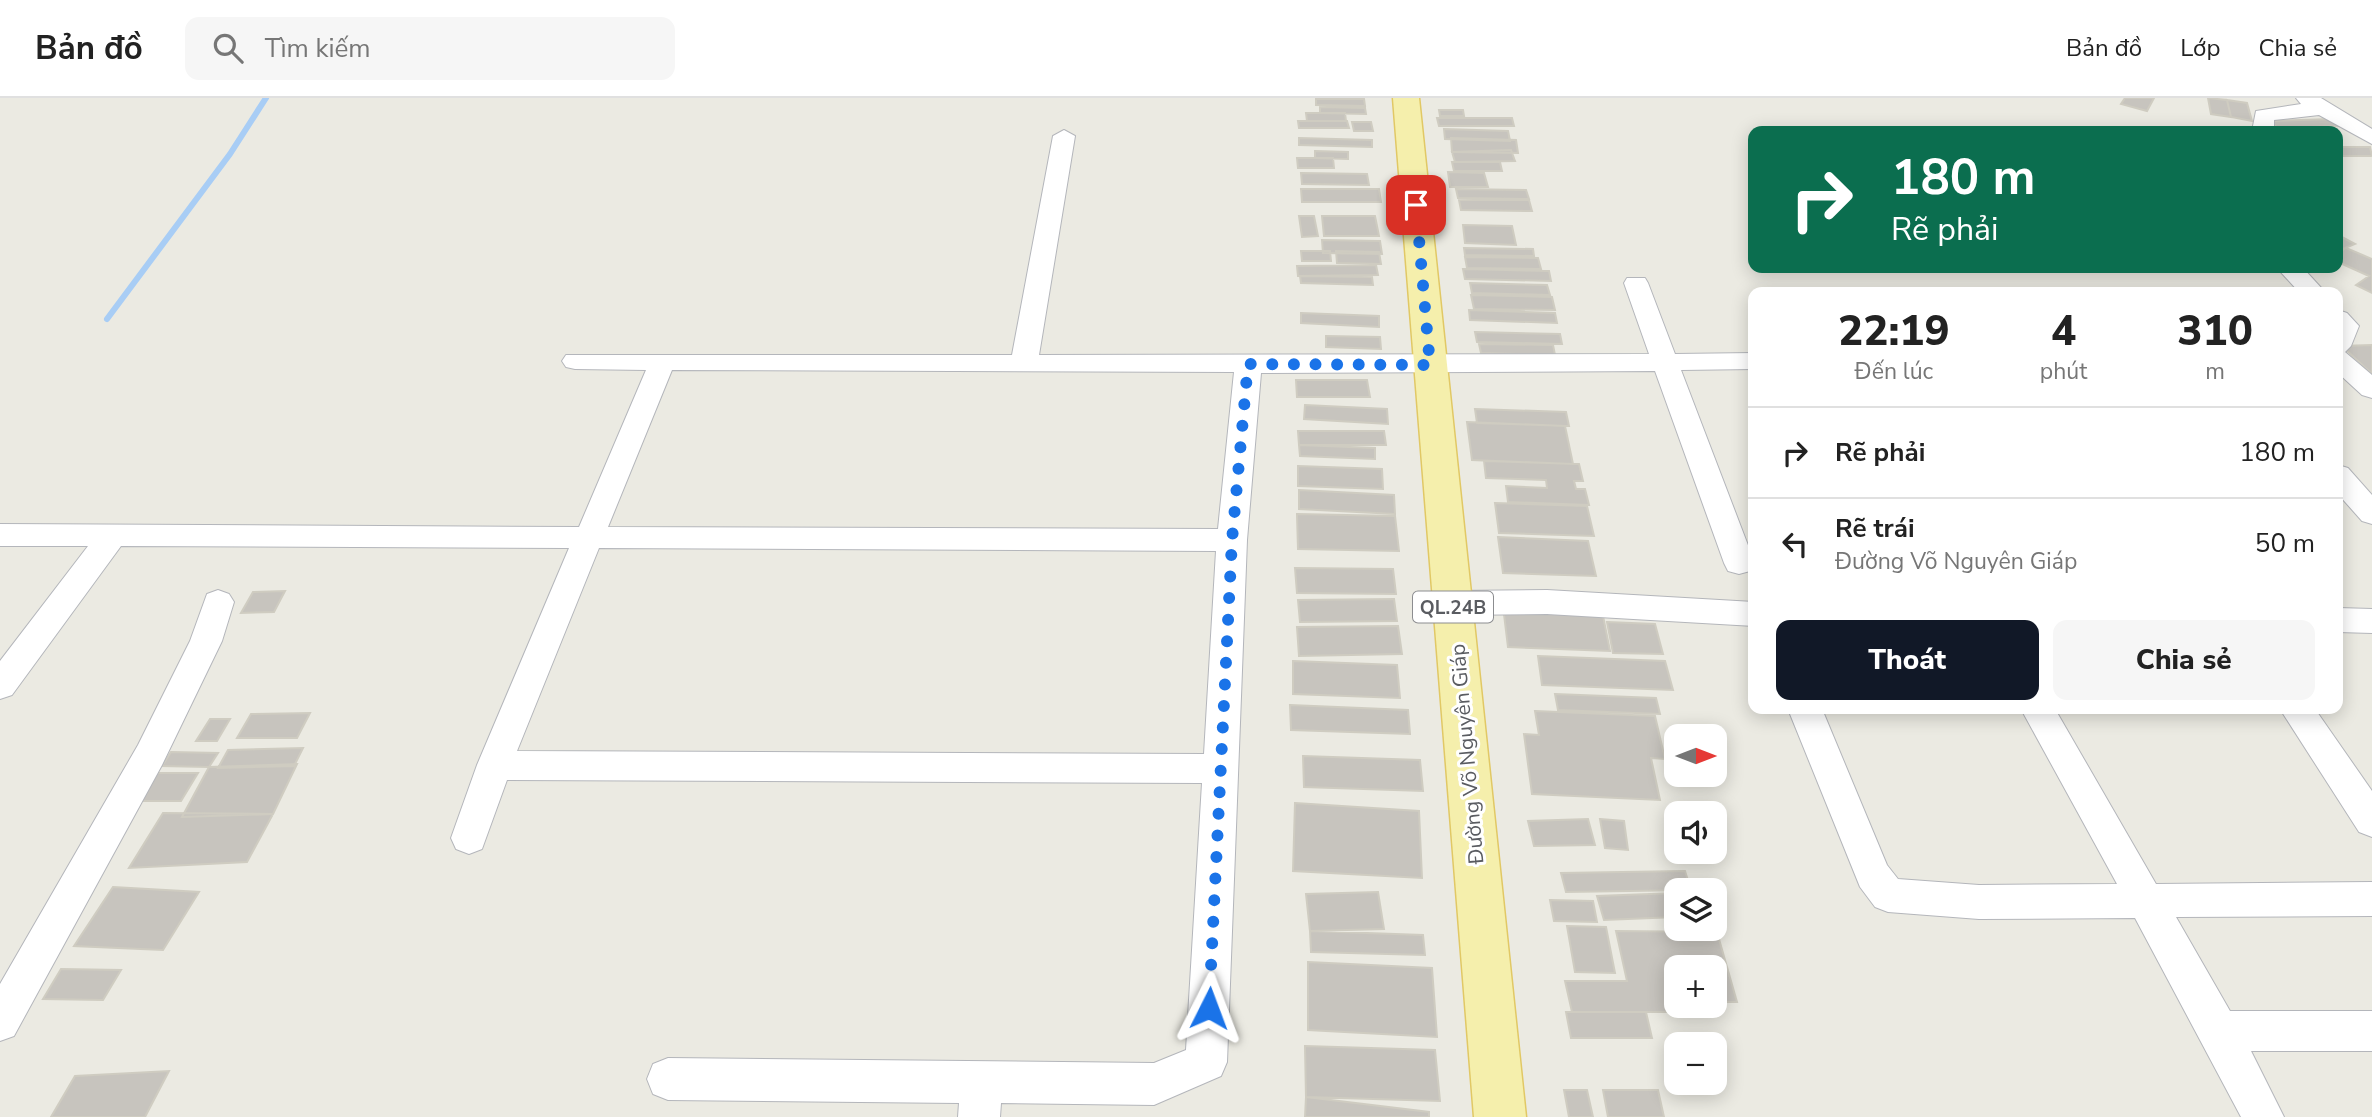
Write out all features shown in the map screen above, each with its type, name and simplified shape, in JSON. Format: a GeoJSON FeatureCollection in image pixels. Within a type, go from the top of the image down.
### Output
{"type":"FeatureCollection","features":[{"type":"Feature","properties":{"kind":"main road","name":"Đường Võ Nguyên Giáp"},"geometry":{"type":"LineString","coordinates":[[1406,98],[1500,1117]]}},
{"type":"Feature","properties":{"kind":"street"},"geometry":{"type":"LineString","coordinates":[[2263,126],[2263,115],[2314,103],[2372,138]]}},
{"type":"Feature","properties":{"kind":"street"},"geometry":{"type":"LineString","coordinates":[[1024,363],[1064,136]]}},
{"type":"Feature","properties":{"kind":"street"},"geometry":{"type":"LineString","coordinates":[[2294,273],[2308,287]]}},
{"type":"Feature","properties":{"kind":"street"},"geometry":{"type":"LineString","coordinates":[[1636,283],[1739,563]]}},
{"type":"Feature","properties":{"kind":"street"},"geometry":{"type":"LineString","coordinates":[[575,361],[1430,365],[1748,361]]}},
{"type":"Feature","properties":{"kind":"street"},"geometry":{"type":"LineString","coordinates":[[469,838],[494,765],[662,362]]}},
{"type":"Feature","properties":{"kind":"street"},"geometry":{"type":"LineString","coordinates":[[2343,363],[2372,389]]}},
{"type":"Feature","properties":{"kind":"street"},"geometry":{"type":"LineString","coordinates":[[668,1079],[980,1100],[1154,1084],[1206,1062],[1232,540],[1248,364]]}},
{"type":"Feature","properties":{"kind":"street"},"geometry":{"type":"LineString","coordinates":[[2343,481],[2372,514]]}},
{"type":"Feature","properties":{"kind":"street"},"geometry":{"type":"LineString","coordinates":[[0,535],[1232,540]]}},
{"type":"Feature","properties":{"kind":"street"},"geometry":{"type":"LineString","coordinates":[[0,686],[113,536]]}},
{"type":"Feature","properties":{"kind":"street"},"geometry":{"type":"LineString","coordinates":[[0,1022],[150,755],[206,641],[218,602]]}},
{"type":"Feature","properties":{"kind":"street"},"geometry":{"type":"LineString","coordinates":[[1453,603],[1548,602],[1748,614]]}},
{"type":"Feature","properties":{"kind":"street"},"geometry":{"type":"LineString","coordinates":[[2343,620],[2372,621]]}},
{"type":"Feature","properties":{"kind":"street"},"geometry":{"type":"LineString","coordinates":[[1807,714],[1873,875],[1888,895],[1979,902],[2146,903],[2372,899]]}},
{"type":"Feature","properties":{"kind":"street"},"geometry":{"type":"LineString","coordinates":[[2041,714],[2219,1031],[2263,1117]]}},
{"type":"Feature","properties":{"kind":"street"},"geometry":{"type":"LineString","coordinates":[[2300,714],[2372,821]]}},
{"type":"Feature","properties":{"kind":"street"},"geometry":{"type":"LineString","coordinates":[[494,765],[1220,769]]}},
{"type":"Feature","properties":{"kind":"street"},"geometry":{"type":"LineString","coordinates":[[2219,1031],[2372,1031]]}},
{"type":"Feature","properties":{"kind":"building"},"geometry":{"type":"Polygon","coordinates":[[[2125,98],[2154,98],[2147,111],[2121,104],[2125,98]]]}},
{"type":"Feature","properties":{"kind":"building"},"geometry":{"type":"Polygon","coordinates":[[[2208,98],[2227,100],[2231,117],[2211,114],[2208,98]]]}},
{"type":"Feature","properties":{"kind":"building"},"geometry":{"type":"Polygon","coordinates":[[[1316,99],[1364,99],[1365,106],[1316,105],[1316,99]]]}},
{"type":"Feature","properties":{"kind":"building"},"geometry":{"type":"Polygon","coordinates":[[[2227,100],[2247,103],[2252,121],[2231,117],[2227,100]]]}},
{"type":"Feature","properties":{"kind":"building"},"geometry":{"type":"Polygon","coordinates":[[[1320,107],[1365,108],[1366,114],[1320,113],[1320,107]]]}},
{"type":"Feature","properties":{"kind":"building"},"geometry":{"type":"Polygon","coordinates":[[[1439,110],[1463,110],[1464,116],[1440,116],[1439,110]]]}},
{"type":"Feature","properties":{"kind":"building"},"geometry":{"type":"Polygon","coordinates":[[[1306,113],[1345,113],[1346,121],[1307,121],[1306,113]]]}},
{"type":"Feature","properties":{"kind":"building"},"geometry":{"type":"Polygon","coordinates":[[[1437,118],[1512,118],[1514,126],[1439,126],[1437,118]]]}},
{"type":"Feature","properties":{"kind":"building"},"geometry":{"type":"Polygon","coordinates":[[[2332,119],[2341,126],[2275,126],[2269,121],[2332,119]]]}},
{"type":"Feature","properties":{"kind":"building"},"geometry":{"type":"Polygon","coordinates":[[[1298,121],[1347,121],[1349,128],[1299,128],[1298,121]]]}},
{"type":"Feature","properties":{"kind":"building"},"geometry":{"type":"Polygon","coordinates":[[[1352,122],[1371,122],[1373,131],[1354,131],[1352,122]]]}},
{"type":"Feature","properties":{"kind":"building"},"geometry":{"type":"Polygon","coordinates":[[[1444,129],[1508,131],[1510,141],[1445,139],[1444,129]]]}},
{"type":"Feature","properties":{"kind":"building"},"geometry":{"type":"Polygon","coordinates":[[[1299,138],[1372,140],[1372,147],[1299,145],[1299,138]]]}},
{"type":"Feature","properties":{"kind":"building"},"geometry":{"type":"Polygon","coordinates":[[[1451,138],[1516,140],[1518,153],[1452,152],[1451,138]]]}},
{"type":"Feature","properties":{"kind":"building"},"geometry":{"type":"Polygon","coordinates":[[[2343,147],[2370,147],[2372,156],[2343,156],[2343,147]]]}},
{"type":"Feature","properties":{"kind":"building"},"geometry":{"type":"Polygon","coordinates":[[[1511,150],[1515,161],[1455,162],[1452,152],[1511,150]]]}},
{"type":"Feature","properties":{"kind":"building"},"geometry":{"type":"Polygon","coordinates":[[[1315,151],[1348,152],[1348,159],[1315,158],[1315,151]]]}},
{"type":"Feature","properties":{"kind":"building"},"geometry":{"type":"Polygon","coordinates":[[[1297,158],[1333,158],[1334,168],[1298,168],[1297,158]]]}},
{"type":"Feature","properties":{"kind":"building"},"geometry":{"type":"Polygon","coordinates":[[[1452,162],[1500,162],[1502,171],[1454,171],[1452,162]]]}},
{"type":"Feature","properties":{"kind":"building"},"geometry":{"type":"Polygon","coordinates":[[[1448,172],[1484,173],[1488,187],[1450,187],[1448,172]]]}},
{"type":"Feature","properties":{"kind":"building"},"geometry":{"type":"Polygon","coordinates":[[[1301,173],[1367,174],[1369,185],[1302,184],[1301,173]]]}},
{"type":"Feature","properties":{"kind":"building"},"geometry":{"type":"Polygon","coordinates":[[[1301,189],[1379,189],[1381,202],[1302,202],[1301,189]]]}},
{"type":"Feature","properties":{"kind":"building"},"geometry":{"type":"Polygon","coordinates":[[[1456,189],[1526,190],[1529,199],[1458,198],[1456,189]]]}},
{"type":"Feature","properties":{"kind":"building"},"geometry":{"type":"Polygon","coordinates":[[[1459,200],[1529,200],[1532,211],[1461,210],[1459,200]]]}},
{"type":"Feature","properties":{"kind":"building"},"geometry":{"type":"Polygon","coordinates":[[[1299,216],[1314,216],[1318,236],[1302,237],[1299,216]]]}},
{"type":"Feature","properties":{"kind":"building"},"geometry":{"type":"Polygon","coordinates":[[[1322,216],[1375,216],[1379,236],[1324,236],[1322,216]]]}},
{"type":"Feature","properties":{"kind":"building"},"geometry":{"type":"Polygon","coordinates":[[[1463,225],[1512,226],[1516,245],[1465,243],[1463,225]]]}},
{"type":"Feature","properties":{"kind":"building"},"geometry":{"type":"Polygon","coordinates":[[[2343,238],[2355,244],[2343,249],[2343,238]]]}},
{"type":"Feature","properties":{"kind":"building"},"geometry":{"type":"Polygon","coordinates":[[[1322,240],[1380,241],[1382,254],[1323,253],[1322,240]]]}},
{"type":"Feature","properties":{"kind":"building"},"geometry":{"type":"Polygon","coordinates":[[[1464,248],[1533,249],[1534,256],[1465,255],[1464,248]]]}},
{"type":"Feature","properties":{"kind":"building"},"geometry":{"type":"Polygon","coordinates":[[[2346,248],[2372,259],[2372,293],[2356,285],[2369,276],[2343,264],[2343,250],[2346,248]]]}},
{"type":"Feature","properties":{"kind":"building"},"geometry":{"type":"Polygon","coordinates":[[[1301,251],[1330,251],[1331,261],[1302,261],[1301,251]]]}},
{"type":"Feature","properties":{"kind":"building"},"geometry":{"type":"Polygon","coordinates":[[[1336,251],[1379,252],[1381,264],[1337,263],[1336,251]]]}},
{"type":"Feature","properties":{"kind":"building"},"geometry":{"type":"Polygon","coordinates":[[[1465,257],[1538,258],[1541,269],[1467,268],[1465,257]]]}},
{"type":"Feature","properties":{"kind":"building"},"geometry":{"type":"Polygon","coordinates":[[[1376,265],[1378,275],[1298,276],[1297,266],[1376,265]]]}},
{"type":"Feature","properties":{"kind":"building"},"geometry":{"type":"Polygon","coordinates":[[[1463,269],[1549,271],[1551,281],[1465,279],[1463,269]]]}},
{"type":"Feature","properties":{"kind":"building"},"geometry":{"type":"Polygon","coordinates":[[[1300,276],[1372,277],[1373,285],[1301,283],[1300,276]]]}},
{"type":"Feature","properties":{"kind":"building"},"geometry":{"type":"Polygon","coordinates":[[[1470,283],[1547,285],[1550,295],[1472,293],[1470,283]]]}},
{"type":"Feature","properties":{"kind":"building"},"geometry":{"type":"Polygon","coordinates":[[[1471,295],[1552,297],[1555,310],[1474,309],[1471,295]]]}},
{"type":"Feature","properties":{"kind":"building"},"geometry":{"type":"Polygon","coordinates":[[[1469,310],[1555,313],[1557,323],[1470,320],[1469,310]]]}},
{"type":"Feature","properties":{"kind":"building"},"geometry":{"type":"Polygon","coordinates":[[[1301,313],[1379,316],[1379,327],[1301,323],[1301,313]]]}},
{"type":"Feature","properties":{"kind":"building"},"geometry":{"type":"Polygon","coordinates":[[[1475,332],[1560,334],[1562,344],[1477,342],[1475,332]]]}},
{"type":"Feature","properties":{"kind":"building"},"geometry":{"type":"Polygon","coordinates":[[[1326,336],[1380,337],[1381,349],[1326,347],[1326,336]]]}},
{"type":"Feature","properties":{"kind":"building"},"geometry":{"type":"Polygon","coordinates":[[[1479,344],[1553,345],[1555,355],[1481,353],[1479,344]]]}},
{"type":"Feature","properties":{"kind":"building"},"geometry":{"type":"Polygon","coordinates":[[[2372,345],[2372,374],[2343,347],[2372,345]]]}},
{"type":"Feature","properties":{"kind":"building"},"geometry":{"type":"Polygon","coordinates":[[[1296,380],[1367,380],[1370,397],[1297,397],[1296,380]]]}},
{"type":"Feature","properties":{"kind":"building"},"geometry":{"type":"Polygon","coordinates":[[[1305,405],[1387,409],[1388,424],[1304,419],[1305,405]]]}},
{"type":"Feature","properties":{"kind":"building"},"geometry":{"type":"Polygon","coordinates":[[[1475,409],[1566,412],[1569,426],[1477,423],[1475,409]]]}},
{"type":"Feature","properties":{"kind":"building"},"geometry":{"type":"Polygon","coordinates":[[[1467,422],[1565,426],[1573,464],[1472,460],[1467,422]]]}},
{"type":"Feature","properties":{"kind":"building"},"geometry":{"type":"Polygon","coordinates":[[[1298,431],[1384,431],[1386,445],[1299,445],[1298,431]]]}},
{"type":"Feature","properties":{"kind":"building"},"geometry":{"type":"Polygon","coordinates":[[[1299,445],[1375,448],[1375,459],[1300,456],[1299,445]]]}},
{"type":"Feature","properties":{"kind":"building"},"geometry":{"type":"Polygon","coordinates":[[[1484,461],[1579,464],[1583,481],[1574,481],[1576,489],[1585,489],[1589,505],[1508,502],[1506,486],[1547,488],[1546,480],[1486,478],[1484,461]]]}},
{"type":"Feature","properties":{"kind":"building"},"geometry":{"type":"Polygon","coordinates":[[[1298,466],[1382,469],[1383,489],[1298,486],[1298,466]]]}},
{"type":"Feature","properties":{"kind":"building"},"geometry":{"type":"Polygon","coordinates":[[[1299,490],[1394,495],[1395,514],[1299,509],[1299,490]]]}},
{"type":"Feature","properties":{"kind":"building"},"geometry":{"type":"Polygon","coordinates":[[[1495,503],[1587,506],[1594,536],[1499,533],[1495,503]]]}},
{"type":"Feature","properties":{"kind":"building"},"geometry":{"type":"Polygon","coordinates":[[[1297,514],[1395,516],[1399,551],[1298,549],[1297,514]]]}},
{"type":"Feature","properties":{"kind":"building"},"geometry":{"type":"Polygon","coordinates":[[[1498,537],[1588,541],[1596,576],[1503,573],[1498,537]]]}},
{"type":"Feature","properties":{"kind":"building"},"geometry":{"type":"Polygon","coordinates":[[[1295,568],[1393,569],[1396,594],[1297,593],[1295,568]]]}},
{"type":"Feature","properties":{"kind":"building"},"geometry":{"type":"Polygon","coordinates":[[[285,591],[274,612],[241,613],[253,592],[285,591]]]}},
{"type":"Feature","properties":{"kind":"building"},"geometry":{"type":"Polygon","coordinates":[[[1394,599],[1397,621],[1300,622],[1298,600],[1394,599]]]}},
{"type":"Feature","properties":{"kind":"building"},"geometry":{"type":"Polygon","coordinates":[[[1503,606],[1602,611],[1610,651],[1508,647],[1503,606]]]}},
{"type":"Feature","properties":{"kind":"building"},"geometry":{"type":"Polygon","coordinates":[[[1607,622],[1655,624],[1663,654],[1613,653],[1607,622]]]}},
{"type":"Feature","properties":{"kind":"building"},"geometry":{"type":"Polygon","coordinates":[[[1398,626],[1402,654],[1299,656],[1297,627],[1398,626]]]}},
{"type":"Feature","properties":{"kind":"building"},"geometry":{"type":"Polygon","coordinates":[[[1538,656],[1665,661],[1673,690],[1542,685],[1538,656]]]}},
{"type":"Feature","properties":{"kind":"building"},"geometry":{"type":"Polygon","coordinates":[[[1293,661],[1397,665],[1400,698],[1293,694],[1293,661]]]}},
{"type":"Feature","properties":{"kind":"building"},"geometry":{"type":"Polygon","coordinates":[[[1555,694],[1656,698],[1660,714],[1558,710],[1555,694]]]}},
{"type":"Feature","properties":{"kind":"building"},"geometry":{"type":"Polygon","coordinates":[[[1290,705],[1408,710],[1410,734],[1291,730],[1290,705]]]}},
{"type":"Feature","properties":{"kind":"building"},"geometry":{"type":"Polygon","coordinates":[[[1535,711],[1655,716],[1664,755],[1664,759],[1651,758],[1660,800],[1532,794],[1524,734],[1539,735],[1535,711]]]}},
{"type":"Feature","properties":{"kind":"building"},"geometry":{"type":"Polygon","coordinates":[[[310,713],[297,738],[237,738],[251,714],[310,713]]]}},
{"type":"Feature","properties":{"kind":"building"},"geometry":{"type":"Polygon","coordinates":[[[210,719],[230,719],[217,741],[196,741],[210,719]]]}},
{"type":"Feature","properties":{"kind":"building"},"geometry":{"type":"Polygon","coordinates":[[[303,748],[294,766],[218,768],[228,750],[303,748]]]}},
{"type":"Feature","properties":{"kind":"building"},"geometry":{"type":"Polygon","coordinates":[[[171,752],[218,753],[209,767],[162,766],[171,752]]]}},
{"type":"Feature","properties":{"kind":"building"},"geometry":{"type":"Polygon","coordinates":[[[1303,756],[1420,760],[1423,791],[1304,787],[1303,756]]]}},
{"type":"Feature","properties":{"kind":"building"},"geometry":{"type":"Polygon","coordinates":[[[297,764],[273,814],[182,817],[209,767],[297,764]]]}},
{"type":"Feature","properties":{"kind":"building"},"geometry":{"type":"Polygon","coordinates":[[[150,773],[198,773],[181,801],[132,801],[150,773]]]}},
{"type":"Feature","properties":{"kind":"building"},"geometry":{"type":"Polygon","coordinates":[[[1295,803],[1419,811],[1422,878],[1293,871],[1295,803]]]}},
{"type":"Feature","properties":{"kind":"building"},"geometry":{"type":"Polygon","coordinates":[[[163,813],[273,814],[247,862],[129,868],[163,813]]]}},
{"type":"Feature","properties":{"kind":"building"},"geometry":{"type":"Polygon","coordinates":[[[1588,819],[1595,845],[1534,846],[1528,821],[1588,819]]]}},
{"type":"Feature","properties":{"kind":"building"},"geometry":{"type":"Polygon","coordinates":[[[1600,819],[1624,821],[1628,850],[1605,848],[1600,819]]]}},
{"type":"Feature","properties":{"kind":"building"},"geometry":{"type":"Polygon","coordinates":[[[1685,871],[1687,878],[1664,878],[1664,890],[1566,892],[1561,873],[1685,871]]]}},
{"type":"Feature","properties":{"kind":"building"},"geometry":{"type":"Polygon","coordinates":[[[113,887],[199,892],[163,950],[74,946],[113,887]]]}},
{"type":"Feature","properties":{"kind":"building"},"geometry":{"type":"Polygon","coordinates":[[[1378,892],[1384,929],[1310,931],[1306,894],[1378,892]]]}},
{"type":"Feature","properties":{"kind":"building"},"geometry":{"type":"Polygon","coordinates":[[[1664,893],[1664,918],[1604,920],[1597,896],[1664,893]]]}},
{"type":"Feature","properties":{"kind":"building"},"geometry":{"type":"Polygon","coordinates":[[[1550,900],[1593,901],[1597,922],[1554,921],[1550,900]]]}},
{"type":"Feature","properties":{"kind":"building"},"geometry":{"type":"Polygon","coordinates":[[[1567,926],[1606,927],[1615,973],[1575,972],[1567,926]]]}},
{"type":"Feature","properties":{"kind":"building"},"geometry":{"type":"Polygon","coordinates":[[[1310,931],[1423,935],[1425,955],[1311,952],[1310,931]]]}},
{"type":"Feature","properties":{"kind":"building"},"geometry":{"type":"Polygon","coordinates":[[[1616,931],[1664,931],[1664,941],[1720,941],[1724,955],[1664,955],[1664,1012],[1572,1012],[1565,981],[1627,981],[1616,931]]]}},
{"type":"Feature","properties":{"kind":"building"},"geometry":{"type":"Polygon","coordinates":[[[1308,962],[1432,968],[1437,1037],[1308,1030],[1308,962]]]}},
{"type":"Feature","properties":{"kind":"building"},"geometry":{"type":"Polygon","coordinates":[[[1727,967],[1737,1002],[1727,1002],[1727,967]]]}},
{"type":"Feature","properties":{"kind":"building"},"geometry":{"type":"Polygon","coordinates":[[[61,969],[121,970],[103,1000],[43,999],[61,969]]]}},
{"type":"Feature","properties":{"kind":"building"},"geometry":{"type":"Polygon","coordinates":[[[1566,1012],[1646,1012],[1652,1038],[1571,1038],[1566,1012]]]}},
{"type":"Feature","properties":{"kind":"building"},"geometry":{"type":"Polygon","coordinates":[[[1305,1046],[1435,1050],[1440,1101],[1306,1097],[1305,1046]]]}},
{"type":"Feature","properties":{"kind":"building"},"geometry":{"type":"Polygon","coordinates":[[[169,1071],[145,1117],[51,1117],[75,1076],[169,1071]]]}},
{"type":"Feature","properties":{"kind":"building"},"geometry":{"type":"Polygon","coordinates":[[[1564,1090],[1587,1090],[1593,1117],[1569,1117],[1564,1090]]]}},
{"type":"Feature","properties":{"kind":"building"},"geometry":{"type":"Polygon","coordinates":[[[1603,1090],[1658,1090],[1664,1117],[1608,1117],[1603,1090]]]}},
{"type":"Feature","properties":{"kind":"building"},"geometry":{"type":"Polygon","coordinates":[[[1306,1097],[1429,1112],[1429,1117],[1305,1117],[1306,1097]]]}},
{"type":"Feature","properties":{"kind":"waterway"},"geometry":{"type":"LineString","coordinates":[[107,319],[230,154],[266,98]]}},
{"type":"Feature","properties":{"kind":"route"},"geometry":{"type":"LineString","coordinates":[[1209,1008],[1232,540],[1248,364],[1430,365],[1416,205]]}}]}
